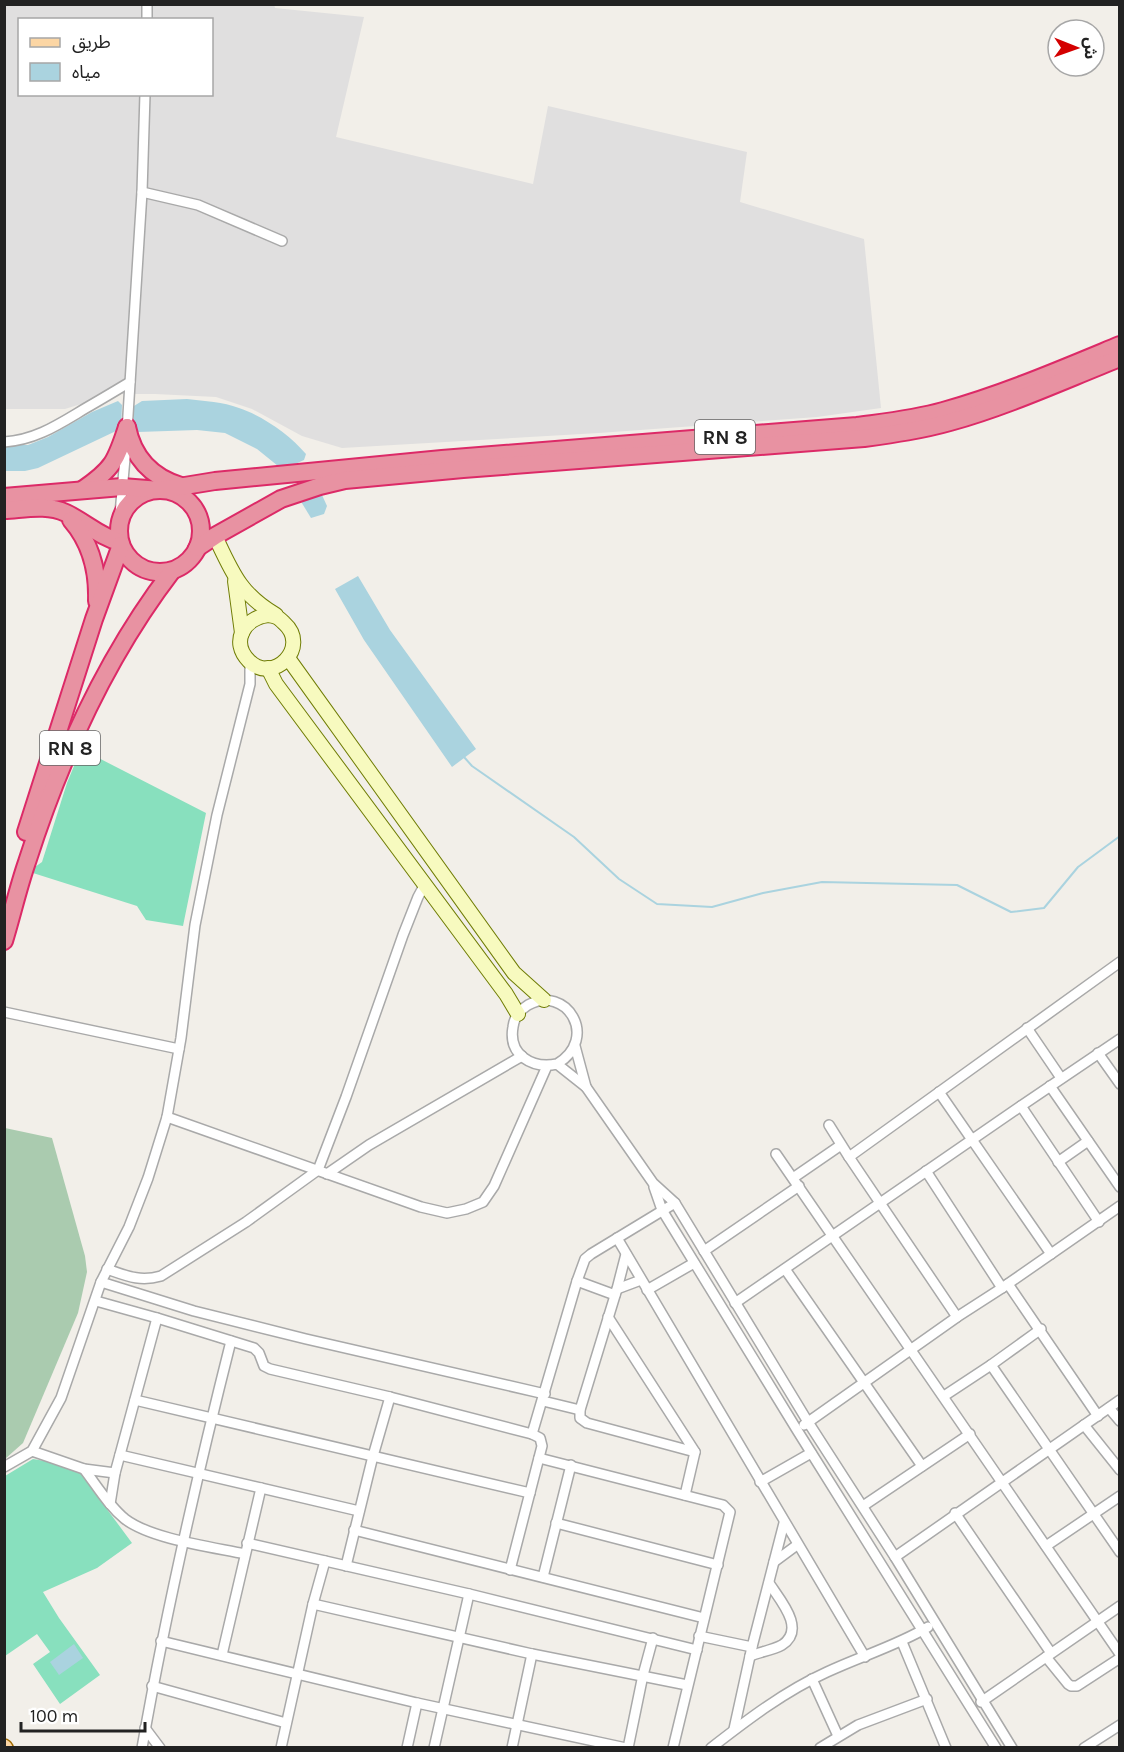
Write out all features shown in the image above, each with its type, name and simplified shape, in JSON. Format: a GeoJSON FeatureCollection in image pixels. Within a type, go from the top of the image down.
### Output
{"type":"FeatureCollection","features":[{"type":"Feature","properties":{"kind":"highway","name":"RN 8"},"geometry":{"type":"LineString","coordinates":[[197,548],[214,536],[319,478],[442,459],[907,420],[943,411],[1022,385],[1119,345]]}},
{"type":"Feature","properties":{"kind":"highway","name":"RN 8"},"geometry":{"type":"LineString","coordinates":[[160,490],[216,481],[278,476],[345,480],[894,434],[951,422],[1001,405],[1119,358]]}},
{"type":"Feature","properties":{"kind":"highway"},"geometry":{"type":"LineString","coordinates":[[127,427],[133,448],[145,465],[162,479],[182,487]]}},
{"type":"Feature","properties":{"kind":"highway"},"geometry":{"type":"LineString","coordinates":[[80,491],[108,470],[117,457],[127,427]]}},
{"type":"Feature","properties":{"kind":"highway"},"geometry":{"type":"LineString","coordinates":[[4,497],[122,487],[160,490],[182,497],[191,504],[197,514],[200,537],[197,548],[187,562],[172,571],[160,573],[148,571],[136,565],[127,556],[121,544],[119,525],[122,515],[134,500],[160,490]]}},
{"type":"Feature","properties":{"kind":"highway"},"geometry":{"type":"LineString","coordinates":[[4,510],[38,508],[64,512],[121,544]]}},
{"type":"Feature","properties":{"kind":"highway"},"geometry":{"type":"LineString","coordinates":[[64,512],[84,539],[93,562],[98,586],[94,619]]}},
{"type":"Feature","properties":{"kind":"highway","name":"RN 8"},"geometry":{"type":"LineString","coordinates":[[4,908],[94,619],[121,544]]}},
{"type":"Feature","properties":{"kind":"highway","name":"RN 8"},"geometry":{"type":"LineString","coordinates":[[4,941],[27,863],[64,761],[115,658],[136,622],[172,571]]}},
{"type":"Feature","properties":{"kind":"street"},"geometry":{"type":"LineString","coordinates":[[119,525],[142,192],[145,96]]}},
{"type":"Feature","properties":{"kind":"street"},"geometry":{"type":"LineString","coordinates":[[142,192],[198,205],[282,241]]}},
{"type":"Feature","properties":{"kind":"street"},"geometry":{"type":"LineString","coordinates":[[4,442],[38,436],[130,382]]}},
{"type":"Feature","properties":{"kind":"street"},"geometry":{"type":"LineString","coordinates":[[214,536],[234,576],[253,599],[277,616],[289,627],[293,635],[294,643],[288,658],[282,664],[260,668],[250,662],[243,652],[240,642],[242,633],[246,625],[260,616],[277,616]]}},
{"type":"Feature","properties":{"kind":"street"},"geometry":{"type":"LineString","coordinates":[[234,576],[242,633]]}},
{"type":"Feature","properties":{"kind":"street"},"geometry":{"type":"LineString","coordinates":[[288,658],[514,973],[544,1000]]}},
{"type":"Feature","properties":{"kind":"street"},"geometry":{"type":"LineString","coordinates":[[4,1467],[32,1451],[61,1398],[101,1282],[129,1227],[148,1178],[167,1117],[179,1049],[195,925],[217,815],[250,684],[250,662]]}},
{"type":"Feature","properties":{"kind":"street"},"geometry":{"type":"LineString","coordinates":[[268,668],[276,684],[506,994],[518,1014]]}},
{"type":"Feature","properties":{"kind":"street"},"geometry":{"type":"LineString","coordinates":[[322,1172],[346,1096],[407,926],[425,884]]}},
{"type":"Feature","properties":{"kind":"street"},"geometry":{"type":"LineString","coordinates":[[849,1157],[1119,962]]}},
{"type":"Feature","properties":{"kind":"street"},"geometry":{"type":"LineString","coordinates":[[544,1000],[554,1001],[570,1012],[578,1031],[575,1046],[566,1058],[557,1064],[547,1066],[526,1061],[514,1044],[512,1034],[513,1023],[525,1006],[544,1000]]}},
{"type":"Feature","properties":{"kind":"street"},"geometry":{"type":"LineString","coordinates":[[4,1012],[179,1049]]}},
{"type":"Feature","properties":{"kind":"street"},"geometry":{"type":"LineString","coordinates":[[1027,1028],[1061,1078]]}},
{"type":"Feature","properties":{"kind":"street"},"geometry":{"type":"LineString","coordinates":[[735,1303],[1119,1039]]}},
{"type":"Feature","properties":{"kind":"street"},"geometry":{"type":"LineString","coordinates":[[575,1046],[586,1087]]}},
{"type":"Feature","properties":{"kind":"street"},"geometry":{"type":"LineString","coordinates":[[1098,1053],[1119,1084]]}},
{"type":"Feature","properties":{"kind":"street"},"geometry":{"type":"LineString","coordinates":[[107,1269],[132,1278],[148,1280],[161,1276],[322,1172],[522,1056]]}},
{"type":"Feature","properties":{"kind":"street"},"geometry":{"type":"LineString","coordinates":[[557,1064],[586,1087],[653,1184],[675,1203],[808,1422],[895,1557],[1012,1748]]}},
{"type":"Feature","properties":{"kind":"street"},"geometry":{"type":"LineString","coordinates":[[167,1117],[421,1207],[447,1213],[483,1202],[494,1186],[547,1066]]}},
{"type":"Feature","properties":{"kind":"street"},"geometry":{"type":"LineString","coordinates":[[1050,1086],[1119,1187]]}},
{"type":"Feature","properties":{"kind":"street"},"geometry":{"type":"LineString","coordinates":[[939,1092],[1051,1254]]}},
{"type":"Feature","properties":{"kind":"street"},"geometry":{"type":"LineString","coordinates":[[1021,1106],[1099,1222]]}},
{"type":"Feature","properties":{"kind":"street"},"geometry":{"type":"LineString","coordinates":[[829,1125],[957,1317]]}},
{"type":"Feature","properties":{"kind":"street"},"geometry":{"type":"LineString","coordinates":[[1058,1162],[1088,1141]]}},
{"type":"Feature","properties":{"kind":"street"},"geometry":{"type":"LineString","coordinates":[[704,1251],[841,1145]]}},
{"type":"Feature","properties":{"kind":"street"},"geometry":{"type":"LineString","coordinates":[[776,1154],[910,1351],[970,1434],[1119,1656],[1077,1686],[1073,1687],[1068,1684],[955,1514]]}},
{"type":"Feature","properties":{"kind":"street"},"geometry":{"type":"LineString","coordinates":[[926,1172],[1005,1286],[1041,1329],[1098,1416]]}},
{"type":"Feature","properties":{"kind":"street"},"geometry":{"type":"LineString","coordinates":[[653,1184],[662,1210],[694,1263],[996,1748]]}},
{"type":"Feature","properties":{"kind":"street"},"geometry":{"type":"LineString","coordinates":[[532,1434],[585,1259],[675,1203]]}},
{"type":"Feature","properties":{"kind":"street"},"geometry":{"type":"LineString","coordinates":[[797,1430],[957,1317],[1118,1210]]}},
{"type":"Feature","properties":{"kind":"street"},"geometry":{"type":"LineString","coordinates":[[617,1238],[865,1657]]}},
{"type":"Feature","properties":{"kind":"street"},"geometry":{"type":"LineString","coordinates":[[626,1254],[580,1410],[580,1418],[587,1423],[695,1452]]}},
{"type":"Feature","properties":{"kind":"street"},"geometry":{"type":"LineString","coordinates":[[647,1290],[694,1263]]}},
{"type":"Feature","properties":{"kind":"street"},"geometry":{"type":"LineString","coordinates":[[785,1269],[922,1466]]}},
{"type":"Feature","properties":{"kind":"street"},"geometry":{"type":"LineString","coordinates":[[577,1281],[616,1292],[641,1280]]}},
{"type":"Feature","properties":{"kind":"street"},"geometry":{"type":"LineString","coordinates":[[101,1282],[194,1311],[544,1397],[580,1410]]}},
{"type":"Feature","properties":{"kind":"street"},"geometry":{"type":"LineString","coordinates":[[96,1301],[254,1348],[259,1353],[264,1366],[270,1369],[390,1397],[538,1436],[541,1440],[539,1458],[510,1570]]}},
{"type":"Feature","properties":{"kind":"street"},"geometry":{"type":"LineString","coordinates":[[608,1317],[695,1452],[685,1495]]}},
{"type":"Feature","properties":{"kind":"street"},"geometry":{"type":"LineString","coordinates":[[110,1504],[115,1473],[157,1318]]}},
{"type":"Feature","properties":{"kind":"street"},"geometry":{"type":"LineString","coordinates":[[944,1396],[1041,1329]]}},
{"type":"Feature","properties":{"kind":"street"},"geometry":{"type":"LineString","coordinates":[[142,1748],[152,1686],[182,1540],[231,1341]]}},
{"type":"Feature","properties":{"kind":"street"},"geometry":{"type":"LineString","coordinates":[[991,1365],[1119,1552]]}},
{"type":"Feature","properties":{"kind":"street"},"geometry":{"type":"LineString","coordinates":[[346,1566],[390,1397]]}},
{"type":"Feature","properties":{"kind":"street"},"geometry":{"type":"LineString","coordinates":[[135,1400],[530,1492]]}},
{"type":"Feature","properties":{"kind":"street"},"geometry":{"type":"LineString","coordinates":[[895,1557],[1119,1400]]}},
{"type":"Feature","properties":{"kind":"street"},"geometry":{"type":"LineString","coordinates":[[1109,1408],[1119,1421]]}},
{"type":"Feature","properties":{"kind":"street"},"geometry":{"type":"LineString","coordinates":[[1084,1425],[1119,1470]]}},
{"type":"Feature","properties":{"kind":"street"},"geometry":{"type":"LineString","coordinates":[[863,1506],[970,1434]]}},
{"type":"Feature","properties":{"kind":"street"},"geometry":{"type":"LineString","coordinates":[[32,1451],[84,1469],[115,1473]]}},
{"type":"Feature","properties":{"kind":"street"},"geometry":{"type":"LineString","coordinates":[[760,1482],[811,1453]]}},
{"type":"Feature","properties":{"kind":"street"},"geometry":{"type":"LineString","coordinates":[[120,1455],[359,1511]]}},
{"type":"Feature","properties":{"kind":"street"},"geometry":{"type":"LineString","coordinates":[[539,1458],[723,1505],[730,1512],[673,1748]]}},
{"type":"Feature","properties":{"kind":"street"},"geometry":{"type":"LineString","coordinates":[[543,1577],[571,1465]]}},
{"type":"Feature","properties":{"kind":"street"},"geometry":{"type":"LineString","coordinates":[[84,1469],[110,1504],[139,1528],[245,1554]]}},
{"type":"Feature","properties":{"kind":"street"},"geometry":{"type":"LineString","coordinates":[[222,1655],[261,1488]]}},
{"type":"Feature","properties":{"kind":"street"},"geometry":{"type":"LineString","coordinates":[[1046,1546],[1119,1496]]}},
{"type":"Feature","properties":{"kind":"street"},"geometry":{"type":"LineString","coordinates":[[556,1523],[718,1565]]}},
{"type":"Feature","properties":{"kind":"street"},"geometry":{"type":"LineString","coordinates":[[734,1729],[751,1651],[784,1523]]}},
{"type":"Feature","properties":{"kind":"street"},"geometry":{"type":"LineString","coordinates":[[354,1530],[705,1618]]}},
{"type":"Feature","properties":{"kind":"street"},"geometry":{"type":"LineString","coordinates":[[247,1543],[697,1650]]}},
{"type":"Feature","properties":{"kind":"street"},"geometry":{"type":"LineString","coordinates":[[774,1562],[797,1545]]}},
{"type":"Feature","properties":{"kind":"street"},"geometry":{"type":"LineString","coordinates":[[281,1748],[325,1561]]}},
{"type":"Feature","properties":{"kind":"street"},"geometry":{"type":"LineString","coordinates":[[699,1636],[751,1651],[781,1645],[792,1632],[792,1624],[789,1612],[769,1583]]}},
{"type":"Feature","properties":{"kind":"street"},"geometry":{"type":"LineString","coordinates":[[434,1748],[469,1594]]}},
{"type":"Feature","properties":{"kind":"street"},"geometry":{"type":"LineString","coordinates":[[314,1604],[532,1654],[687,1685]]}},
{"type":"Feature","properties":{"kind":"street"},"geometry":{"type":"LineString","coordinates":[[972,1708],[1119,1606]]}},
{"type":"Feature","properties":{"kind":"street"},"geometry":{"type":"LineString","coordinates":[[712,1747],[734,1729],[812,1679],[902,1642],[935,1623]]}},
{"type":"Feature","properties":{"kind":"street"},"geometry":{"type":"LineString","coordinates":[[161,1641],[417,1703],[627,1748],[652,1638]]}},
{"type":"Feature","properties":{"kind":"street"},"geometry":{"type":"LineString","coordinates":[[902,1642],[946,1748]]}},
{"type":"Feature","properties":{"kind":"street"},"geometry":{"type":"LineString","coordinates":[[512,1748],[532,1654]]}},
{"type":"Feature","properties":{"kind":"street"},"geometry":{"type":"LineString","coordinates":[[812,1679],[838,1736]]}},
{"type":"Feature","properties":{"kind":"street"},"geometry":{"type":"LineString","coordinates":[[152,1686],[286,1723]]}},
{"type":"Feature","properties":{"kind":"street"},"geometry":{"type":"LineString","coordinates":[[820,1748],[858,1725],[927,1699]]}},
{"type":"Feature","properties":{"kind":"street"},"geometry":{"type":"LineString","coordinates":[[407,1748],[417,1703]]}},
{"type":"Feature","properties":{"kind":"street"},"geometry":{"type":"LineString","coordinates":[[1084,1748],[1118,1726]]}},
{"type":"Feature","properties":{"kind":"street"},"geometry":{"type":"LineString","coordinates":[[145,1728],[160,1748]]}},
{"type":"Feature","properties":{"kind":"shaded area"},"geometry":{"type":"Polygon","coordinates":[[[5,4],[274,4],[275,8],[364,17],[336,137],[533,184],[548,106],[747,152],[740,202],[864,239],[881,408],[817,417],[342,448],[302,436],[252,409],[216,397],[113,394],[65,409],[5,409],[5,4]]]}},
{"type":"Feature","properties":{"kind":"green space"},"geometry":{"type":"Polygon","coordinates":[[[81,749],[206,813],[183,926],[146,920],[137,906],[33,873],[35,867],[42,862],[67,783],[81,749]]]}},
{"type":"Feature","properties":{"kind":"green space"},"geometry":{"type":"Polygon","coordinates":[[[5,1128],[52,1138],[85,1256],[87,1272],[78,1313],[23,1443],[5,1459],[5,1128]]]}},
{"type":"Feature","properties":{"kind":"green space"},"geometry":{"type":"Polygon","coordinates":[[[33,1459],[75,1466],[132,1543],[97,1568],[43,1592],[100,1675],[60,1704],[33,1664],[50,1652],[37,1634],[5,1656],[5,1476],[33,1459]]]}},
{"type":"Feature","properties":{"kind":"water"},"geometry":{"type":"Polygon","coordinates":[[[187,399],[227,404],[257,416],[292,440],[306,454],[304,460],[284,469],[257,449],[225,433],[197,430],[138,432],[133,428],[134,406],[142,401],[187,399]]]}},
{"type":"Feature","properties":{"kind":"water"},"geometry":{"type":"Polygon","coordinates":[[[118,401],[122,405],[121,427],[116,431],[38,468],[25,471],[5,471],[5,445],[28,445],[118,401]]]}},
{"type":"Feature","properties":{"kind":"water"},"geometry":{"type":"Polygon","coordinates":[[[318,493],[322,495],[327,506],[324,514],[311,518],[300,500],[318,493]]]}},
{"type":"Feature","properties":{"kind":"water"},"geometry":{"type":"Polygon","coordinates":[[[358,576],[390,630],[476,749],[452,767],[364,640],[335,589],[358,576]]]}},
{"type":"Feature","properties":{"kind":"water"},"geometry":{"type":"Polygon","coordinates":[[[74,1644],[83,1658],[59,1675],[50,1662],[74,1644]]]}},
{"type":"Feature","properties":{"kind":"waterway"},"geometry":{"type":"LineString","coordinates":[[464,757],[472,766],[574,837],[619,879],[657,904],[712,907],[763,893],[822,882],[957,885],[1011,912],[1044,908],[1078,867],[1120,836]]}}]}
